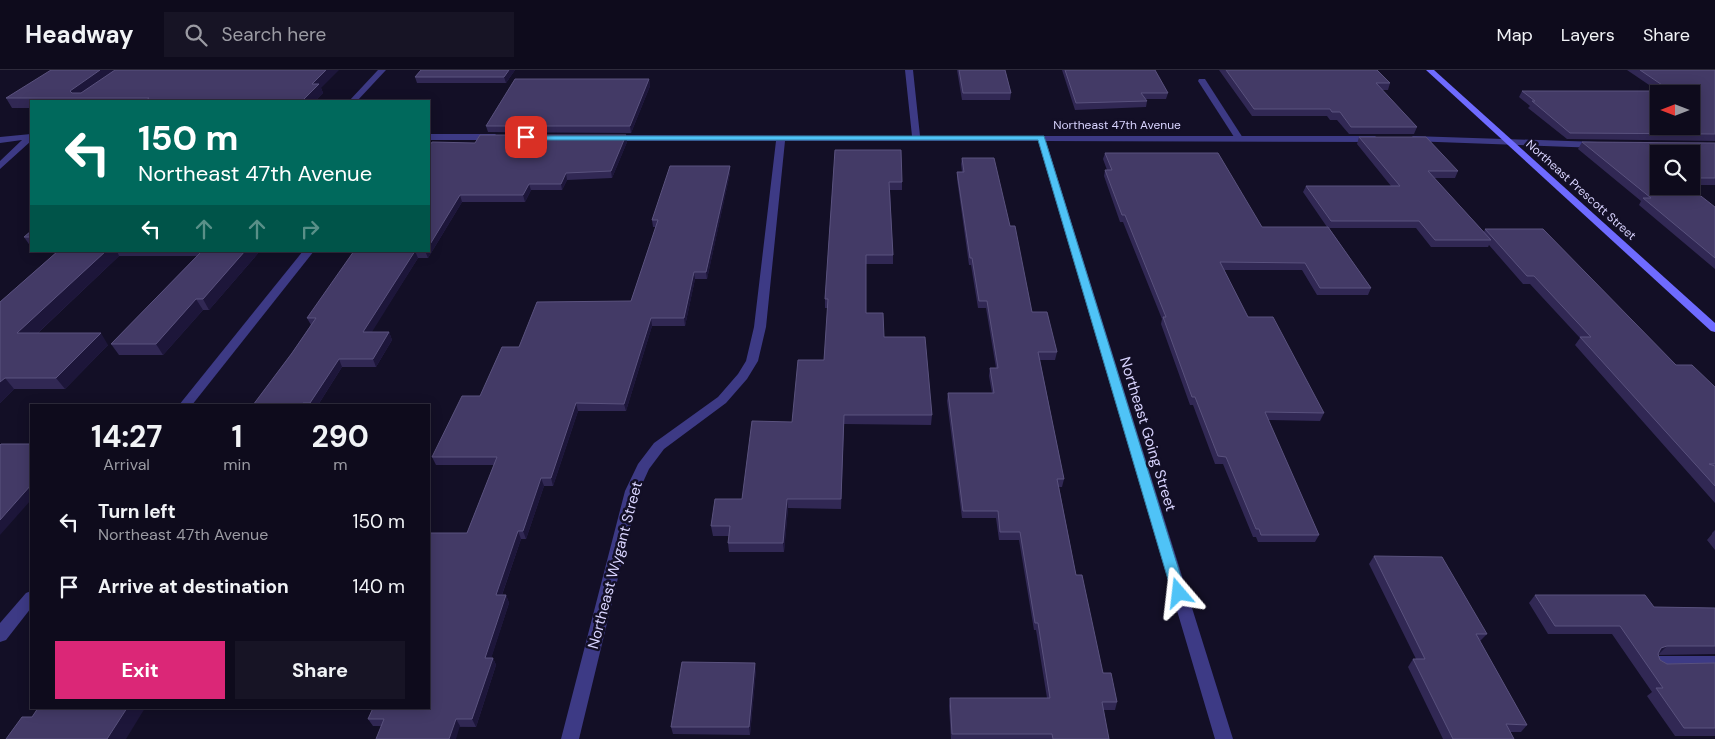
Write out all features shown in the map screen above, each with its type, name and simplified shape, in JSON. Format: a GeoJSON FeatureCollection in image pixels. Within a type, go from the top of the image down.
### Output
{"type":"FeatureCollection","features":[{"type":"Feature","properties":{"kind":"street"},"geometry":{"type":"LineString","coordinates":[[354,100],[382,70]]}},
{"type":"Feature","properties":{"kind":"street"},"geometry":{"type":"LineString","coordinates":[[909,70],[916,137]]}},
{"type":"Feature","properties":{"kind":"street","name":"Northeast Prescott Street"},"geometry":{"type":"LineString","coordinates":[[1430,70],[1715,329]]}},
{"type":"Feature","properties":{"kind":"street"},"geometry":{"type":"LineString","coordinates":[[1202,81],[1239,138]]}},
{"type":"Feature","properties":{"kind":"street"},"geometry":{"type":"LineString","coordinates":[[0,140],[30,137]]}},
{"type":"Feature","properties":{"kind":"street"},"geometry":{"type":"LineString","coordinates":[[430,137],[507,137]]}},
{"type":"Feature","properties":{"kind":"street"},"geometry":{"type":"LineString","coordinates":[[0,166],[30,138]]}},
{"type":"Feature","properties":{"kind":"street","name":"Northeast 47th Avenue"},"geometry":{"type":"LineString","coordinates":[[605,138],[1388,139]]}},
{"type":"Feature","properties":{"kind":"street","name":"Northeast Going Street"},"geometry":{"type":"LineString","coordinates":[[1041,138],[1224,739]]}},
{"type":"Feature","properties":{"kind":"street","name":"Northeast Wygant Street"},"geometry":{"type":"LineString","coordinates":[[570,739],[632,491],[642,467],[659,446],[722,400],[743,376],[752,361],[760,326],[781,139]]}},
{"type":"Feature","properties":{"kind":"street"},"geometry":{"type":"LineString","coordinates":[[1408,139],[1544,144],[1610,144]]}},
{"type":"Feature","properties":{"kind":"street"},"geometry":{"type":"LineString","coordinates":[[186,404],[308,252]]}},
{"type":"Feature","properties":{"kind":"street"},"geometry":{"type":"LineString","coordinates":[[0,635],[30,597]]}},
{"type":"Feature","properties":{"kind":"street"},"geometry":{"type":"LineString","coordinates":[[1659,663],[1715,663]]}},
{"type":"Feature","properties":{"kind":"building"},"geometry":{"type":"Polygon","coordinates":[[[51,70],[100,70],[70,91],[72,93],[81,93],[115,70],[326,70],[312,84],[319,84],[303,100],[6,98],[51,70]]]}},
{"type":"Feature","properties":{"kind":"building"},"geometry":{"type":"Polygon","coordinates":[[[421,70],[509,70],[504,77],[415,77],[421,70]]]}},
{"type":"Feature","properties":{"kind":"building"},"geometry":{"type":"Polygon","coordinates":[[[959,70],[1005,70],[1011,93],[963,93],[959,70]]]}},
{"type":"Feature","properties":{"kind":"building"},"geometry":{"type":"Polygon","coordinates":[[[1065,70],[1155,70],[1168,93],[1141,93],[1147,101],[1076,103],[1065,70]]]}},
{"type":"Feature","properties":{"kind":"building"},"geometry":{"type":"Polygon","coordinates":[[[1226,70],[1377,70],[1390,83],[1376,83],[1417,127],[1351,127],[1340,112],[1332,112],[1330,109],[1254,109],[1226,70]]]}},
{"type":"Feature","properties":{"kind":"building"},"geometry":{"type":"Polygon","coordinates":[[[1640,70],[1715,70],[1715,134],[1700,134],[1700,85],[1662,85],[1640,70]]]}},
{"type":"Feature","properties":{"kind":"building"},"geometry":{"type":"Polygon","coordinates":[[[515,79],[649,79],[630,126],[486,126],[515,79]]]}},
{"type":"Feature","properties":{"kind":"building"},"geometry":{"type":"Polygon","coordinates":[[[1522,91],[1650,91],[1650,134],[1570,133],[1522,91]]]}},
{"type":"Feature","properties":{"kind":"building"},"geometry":{"type":"Polygon","coordinates":[[[480,135],[626,135],[611,171],[566,173],[561,184],[529,184],[523,195],[460,195],[430,244],[430,145],[432,142],[475,143],[480,135]]]}},
{"type":"Feature","properties":{"kind":"building"},"geometry":{"type":"Polygon","coordinates":[[[1359,137],[1426,137],[1458,171],[1428,171],[1491,240],[1435,240],[1419,221],[1331,221],[1306,186],[1400,186],[1359,137]]]}},
{"type":"Feature","properties":{"kind":"building"},"geometry":{"type":"Polygon","coordinates":[[[1582,142],[1715,143],[1715,178],[1700,178],[1700,145],[1650,145],[1650,195],[1700,195],[1715,207],[1715,258],[1643,198],[1651,198],[1582,142]]]}},
{"type":"Feature","properties":{"kind":"building"},"geometry":{"type":"Polygon","coordinates":[[[835,150],[901,150],[902,182],[889,182],[893,255],[866,255],[866,313],[883,313],[884,337],[925,337],[932,415],[844,415],[841,499],[787,499],[783,543],[728,543],[730,526],[711,526],[715,499],[742,499],[752,421],[792,422],[798,360],[824,360],[828,299],[825,299],[835,150]]]}},
{"type":"Feature","properties":{"kind":"building"},"geometry":{"type":"Polygon","coordinates":[[[1105,153],[1218,153],[1262,227],[1328,227],[1371,288],[1320,288],[1305,263],[1220,262],[1248,317],[1273,317],[1324,413],[1265,412],[1319,535],[1261,535],[1259,529],[1256,529],[1226,457],[1218,456],[1195,397],[1192,397],[1163,317],[1166,317],[1125,215],[1122,215],[1105,170],[1112,170],[1105,153]]]}},
{"type":"Feature","properties":{"kind":"building"},"geometry":{"type":"Polygon","coordinates":[[[962,158],[994,158],[1010,226],[1015,226],[1032,312],[1047,312],[1057,352],[1038,352],[1064,479],[1057,479],[1076,575],[1082,575],[1103,673],[1111,673],[1117,702],[1102,702],[1109,739],[1053,739],[1052,734],[952,734],[950,698],[1050,698],[1038,623],[1035,623],[1020,532],[1000,532],[998,511],[963,511],[948,393],[994,393],[990,368],[998,368],[987,301],[979,301],[972,258],[970,258],[957,172],[964,172],[962,158]]]}},
{"type":"Feature","properties":{"kind":"building"},"geometry":{"type":"Polygon","coordinates":[[[670,166],[730,166],[706,272],[694,272],[684,318],[651,318],[624,404],[576,403],[551,478],[541,478],[523,531],[518,531],[496,595],[506,595],[485,658],[493,658],[472,719],[456,719],[449,739],[376,739],[384,719],[368,719],[373,709],[430,709],[430,533],[467,533],[497,457],[432,457],[462,396],[480,396],[502,347],[519,347],[537,302],[631,301],[658,220],[652,220],[670,166]]]}},
{"type":"Feature","properties":{"kind":"building"},"geometry":{"type":"Polygon","coordinates":[[[1485,229],[1543,229],[1676,365],[1692,365],[1715,387],[1715,464],[1709,464],[1715,466],[1715,486],[1580,337],[1591,337],[1534,276],[1527,276],[1485,229]]]}},
{"type":"Feature","properties":{"kind":"building"},"geometry":{"type":"Polygon","coordinates":[[[57,252],[105,252],[17,333],[101,333],[56,378],[5,378],[0,382],[0,302],[57,252]]]}},
{"type":"Feature","properties":{"kind":"building"},"geometry":{"type":"Polygon","coordinates":[[[201,252],[244,252],[203,299],[196,299],[156,344],[111,344],[201,252]]]}},
{"type":"Feature","properties":{"kind":"building"},"geometry":{"type":"Polygon","coordinates":[[[353,252],[414,252],[363,332],[389,332],[373,359],[339,359],[310,403],[254,404],[316,318],[307,318],[353,252]]]}},
{"type":"Feature","properties":{"kind":"building"},"geometry":{"type":"Polygon","coordinates":[[[30,444],[30,486],[0,520],[0,445],[30,444]]]}},
{"type":"Feature","properties":{"kind":"building"},"geometry":{"type":"Polygon","coordinates":[[[1374,556],[1442,557],[1487,634],[1476,634],[1527,725],[1506,724],[1514,739],[1453,739],[1413,659],[1425,659],[1374,556]]]}},
{"type":"Feature","properties":{"kind":"building"},"geometry":{"type":"Polygon","coordinates":[[[1535,595],[1645,595],[1654,607],[1715,608],[1715,646],[1667,646],[1661,648],[1658,654],[1660,660],[1667,664],[1715,663],[1715,728],[1684,728],[1656,688],[1663,688],[1620,626],[1555,626],[1535,595]]]}},
{"type":"Feature","properties":{"kind":"building"},"geometry":{"type":"Polygon","coordinates":[[[682,662],[755,663],[749,727],[671,727],[682,662]]]}},
{"type":"Feature","properties":{"kind":"building"},"geometry":{"type":"Polygon","coordinates":[[[37,709],[126,709],[107,739],[6,739],[22,717],[32,717],[37,709]]]}},
{"type":"Feature","properties":{"kind":"route"},"geometry":{"type":"LineString","coordinates":[[526,137],[781,139],[1041,138],[1179,593]]}}]}
